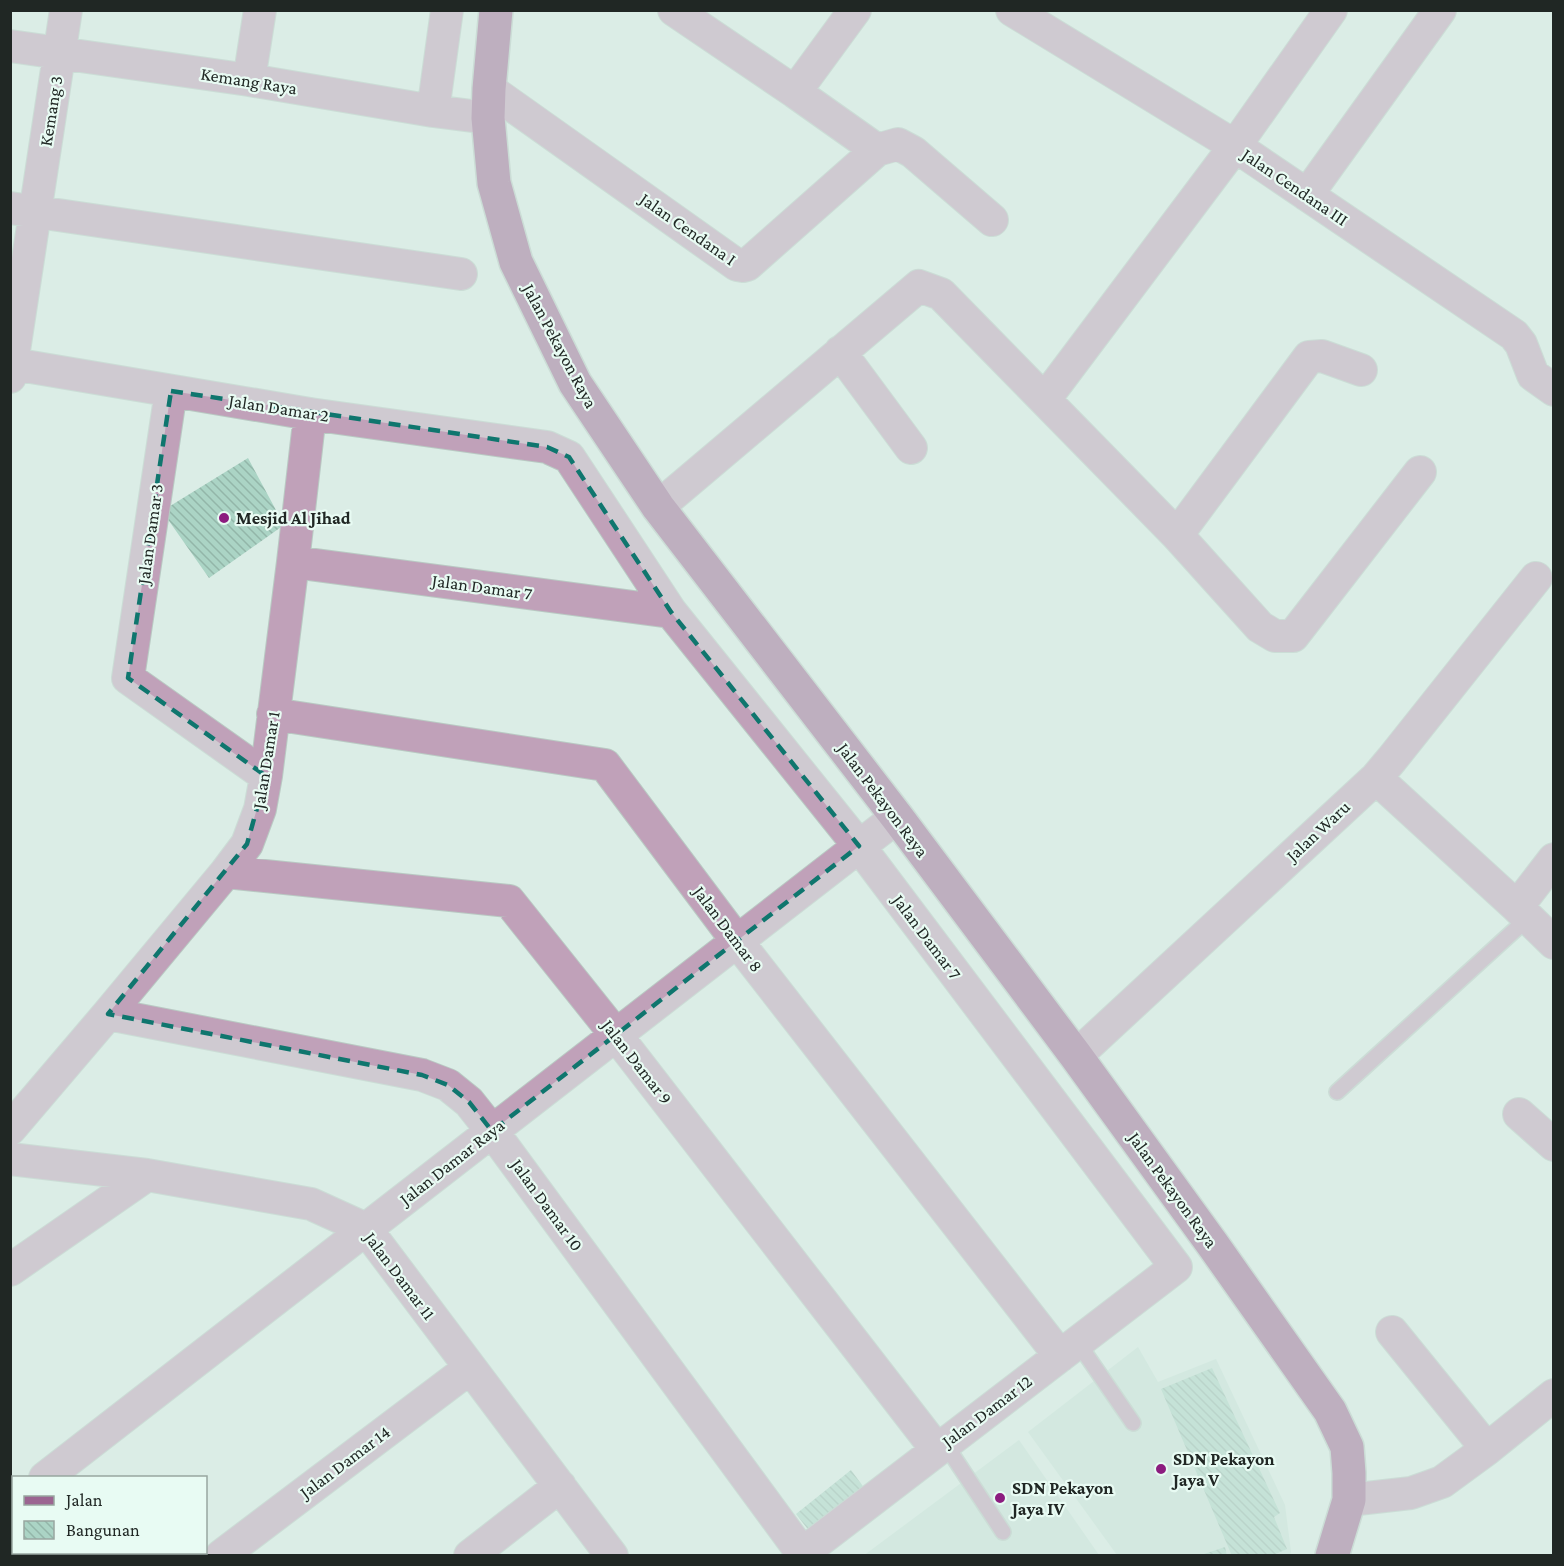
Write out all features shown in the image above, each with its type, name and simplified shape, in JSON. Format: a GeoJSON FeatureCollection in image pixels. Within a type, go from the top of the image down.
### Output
{"type":"FeatureCollection","features":[{"type":"Feature","properties":{"kind":"main road","name":"Jalan Pekayon Raya"},"geometry":{"type":"LineString","coordinates":[[496,10],[488,104],[494,183],[516,262],[575,383],[658,507],[897,817],[1076,1056],[1330,1411],[1347,1447],[1349,1473],[1349,1500],[1332,1556]]}},
{"type":"Feature","properties":{"kind":"street","name":"Kemang 3"},"geometry":{"type":"LineString","coordinates":[[11,370],[23,210],[59,54],[66,10]]}},
{"type":"Feature","properties":{"kind":"street"},"geometry":{"type":"LineString","coordinates":[[249,80],[260,10]]}},
{"type":"Feature","properties":{"kind":"street"},"geometry":{"type":"LineString","coordinates":[[433,111],[447,10]]}},
{"type":"Feature","properties":{"kind":"street"},"geometry":{"type":"LineString","coordinates":[[674,10],[878,150],[898,144],[913,152],[992,220]]}},
{"type":"Feature","properties":{"kind":"street"},"geometry":{"type":"LineString","coordinates":[[795,92],[855,10]]}},
{"type":"Feature","properties":{"kind":"street","name":"Jalan Cendana III"},"geometry":{"type":"LineString","coordinates":[[1012,10],[1235,146],[1514,335],[1521,344],[1533,375],[1554,390]]}},
{"type":"Feature","properties":{"kind":"street"},"geometry":{"type":"LineString","coordinates":[[1045,399],[1235,146],[1331,10]]}},
{"type":"Feature","properties":{"kind":"street"},"geometry":{"type":"LineString","coordinates":[[1307,195],[1440,10]]}},
{"type":"Feature","properties":{"kind":"street","name":"Kemang Raya"},"geometry":{"type":"LineString","coordinates":[[10,46],[249,80],[433,111],[488,104]]}},
{"type":"Feature","properties":{"kind":"street","name":"Jalan Cendana I"},"geometry":{"type":"LineString","coordinates":[[488,104],[737,265],[743,266],[747,265],[878,150]]}},
{"type":"Feature","properties":{"kind":"street"},"geometry":{"type":"LineString","coordinates":[[23,210],[461,274]]}},
{"type":"Feature","properties":{"kind":"street"},"geometry":{"type":"LineString","coordinates":[[658,507],[919,286],[941,294],[1177,535],[1260,627],[1275,636],[1293,636],[1420,472]]}},
{"type":"Feature","properties":{"kind":"street"},"geometry":{"type":"LineString","coordinates":[[840,352],[911,448]]}},
{"type":"Feature","properties":{"kind":"street"},"geometry":{"type":"LineString","coordinates":[[1177,535],[1309,357],[1322,356],[1361,370]]}},
{"type":"Feature","properties":{"kind":"street","name":"Jalan Damar 2"},"geometry":{"type":"LineString","coordinates":[[11,370],[171,391],[310,414],[547,447]]}},
{"type":"Feature","properties":{"kind":"street","name":"Jalan Damar 3"},"geometry":{"type":"LineString","coordinates":[[171,391],[128,678],[266,776]]}},
{"type":"Feature","properties":{"kind":"street","name":"Jalan Damar 1"},"geometry":{"type":"LineString","coordinates":[[10,1129],[226,872],[246,844],[260,809],[266,776],[310,414]]}},
{"type":"Feature","properties":{"kind":"street","name":"Jalan Damar 7"},"geometry":{"type":"LineString","coordinates":[[547,447],[569,457],[671,612],[859,846],[1176,1267]]}},
{"type":"Feature","properties":{"kind":"street","name":"Jalan Damar 7"},"geometry":{"type":"LineString","coordinates":[[293,562],[671,612]]}},
{"type":"Feature","properties":{"kind":"street","name":"Jalan Waru"},"geometry":{"type":"LineString","coordinates":[[1076,1056],[1376,778],[1536,578]]}},
{"type":"Feature","properties":{"kind":"street","name":"Jalan Damar 8"},"geometry":{"type":"LineString","coordinates":[[273,714],[605,765],[736,941],[1069,1349]]}},
{"type":"Feature","properties":{"kind":"street"},"geometry":{"type":"LineString","coordinates":[[1376,778],[1554,943]]}},
{"type":"Feature","properties":{"kind":"street","name":"Jalan Damar Raya"},"geometry":{"type":"LineString","coordinates":[[48,1476],[897,817]]}},
{"type":"Feature","properties":{"kind":"street"},"geometry":{"type":"LineString","coordinates":[[1523,913],[1554,859]]}},
{"type":"Feature","properties":{"kind":"street","name":"Jalan Damar 9"},"geometry":{"type":"LineString","coordinates":[[226,872],[509,901],[941,1447]]}},
{"type":"Feature","properties":{"kind":"street","name":"Jalan Damar 10"},"geometry":{"type":"LineString","coordinates":[[108,1014],[422,1075],[448,1085],[469,1102],[492,1131],[801,1554]]}},
{"type":"Feature","properties":{"kind":"street"},"geometry":{"type":"LineString","coordinates":[[1519,1114],[1554,1145]]}},
{"type":"Feature","properties":{"kind":"street","name":"Jalan Damar 11"},"geometry":{"type":"LineString","coordinates":[[10,1159],[147,1175],[311,1203],[366,1229],[612,1556]]}},
{"type":"Feature","properties":{"kind":"street"},"geometry":{"type":"LineString","coordinates":[[10,1270],[147,1175]]}},
{"type":"Feature","properties":{"kind":"street","name":"Jalan Damar 12"},"geometry":{"type":"LineString","coordinates":[[801,1554],[1176,1267]]}},
{"type":"Feature","properties":{"kind":"street"},"geometry":{"type":"LineString","coordinates":[[1392,1332],[1487,1449]]}},
{"type":"Feature","properties":{"kind":"street","name":"Jalan Damar 14"},"geometry":{"type":"LineString","coordinates":[[221,1556],[470,1368]]}},
{"type":"Feature","properties":{"kind":"street"},"geometry":{"type":"LineString","coordinates":[[1349,1500],[1411,1493],[1442,1482],[1554,1395]]}},
{"type":"Feature","properties":{"kind":"street"},"geometry":{"type":"LineString","coordinates":[[470,1556],[560,1486]]}},
{"type":"Feature","properties":{"kind":"lane"},"geometry":{"type":"LineString","coordinates":[[1337,1092],[1523,913]]}},
{"type":"Feature","properties":{"kind":"lane"},"geometry":{"type":"LineString","coordinates":[[1069,1349],[1133,1423]]}},
{"type":"Feature","properties":{"kind":"lane"},"geometry":{"type":"LineString","coordinates":[[941,1447],[1003,1533]]}},
{"type":"Feature","properties":{"kind":"highlighted area"},"geometry":{"type":"Polygon","coordinates":[[[171,391],[547,447],[569,457],[671,612],[859,846],[492,1131],[469,1102],[448,1085],[422,1075],[108,1014],[247,844],[266,776],[128,678],[171,391]]]}},
{"type":"Feature","properties":{"kind":"shaded area","name":"SDN Pekayon Jaya V"},"geometry":{"type":"Polygon","coordinates":[[[1138,1347],[1158,1382],[1216,1359],[1285,1505],[1290,1555],[1117,1555],[1028,1432],[1138,1347]]]}},
{"type":"Feature","properties":{"kind":"shaded area","name":"SDN Pekayon Jaya IV"},"geometry":{"type":"Polygon","coordinates":[[[1019,1440],[1099,1555],[863,1556],[1019,1440]]]}},
{"type":"Feature","properties":{"kind":"building","name":"Mesjid Al Jihad"},"geometry":{"type":"Polygon","coordinates":[[[248,458],[284,525],[209,578],[162,511],[248,458]]]}},
{"type":"Feature","properties":{"kind":"building"},"geometry":{"type":"Polygon","coordinates":[[[1212,1368],[1280,1513],[1274,1517],[1287,1549],[1271,1556],[1232,1556],[1161,1389],[1212,1368]]]}},
{"type":"Feature","properties":{"kind":"building"},"geometry":{"type":"Polygon","coordinates":[[[851,1470],[868,1493],[813,1536],[796,1514],[851,1470]]]}},
{"type":"Feature","properties":{"kind":"building"},"geometry":{"type":"Polygon","coordinates":[[[1225,1547],[1227,1556],[1201,1556],[1201,1555],[1225,1547]]]}},
{"type":"Feature","properties":{"kind":"place","name":"Mesjid Al Jihad"},"geometry":{"type":"Point","coordinates":[224,518]}},
{"type":"Feature","properties":{"kind":"place","name":"SDN Pekayon Jaya V"},"geometry":{"type":"Point","coordinates":[1161,1469]}},
{"type":"Feature","properties":{"kind":"place","name":"SDN Pekayon Jaya IV"},"geometry":{"type":"Point","coordinates":[1000,1498]}}]}
